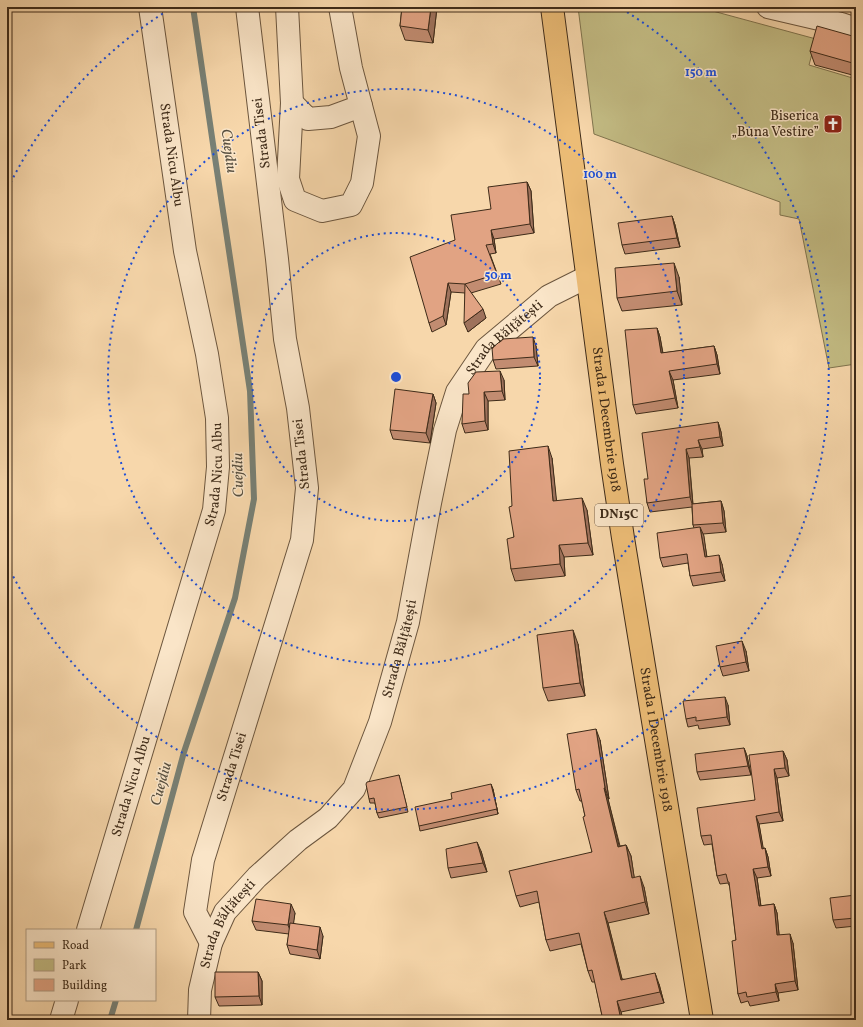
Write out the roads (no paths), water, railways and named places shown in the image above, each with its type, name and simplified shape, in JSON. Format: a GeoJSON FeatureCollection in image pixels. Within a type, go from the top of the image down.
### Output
{"type":"FeatureCollection","features":[{"type":"Feature","properties":{"kind":"main road","name":"Strada 1 Decembrie 1918"},"geometry":{"type":"LineString","coordinates":[[552,7],[623,538],[702,1020]]}},
{"type":"Feature","properties":{"kind":"street","name":"Strada Nicu Albu"},"geometry":{"type":"LineString","coordinates":[[88,929],[214,510],[218,467],[216,411],[207,354],[185,251],[150,7]]}},
{"type":"Feature","properties":{"kind":"street","name":"Strada Tisei"},"geometry":{"type":"LineString","coordinates":[[211,943],[196,912],[203,860],[302,540],[307,488],[298,408],[285,339],[277,259],[246,7]]}},
{"type":"Feature","properties":{"kind":"street"},"geometry":{"type":"LineString","coordinates":[[287,7],[292,103],[288,179],[295,200],[322,211],[351,205],[362,183],[369,136],[350,68],[340,7]]}},
{"type":"Feature","properties":{"kind":"street"},"geometry":{"type":"LineString","coordinates":[[768,7],[841,24],[856,29]]}},
{"type":"Feature","properties":{"kind":"street"},"geometry":{"type":"LineString","coordinates":[[292,103],[308,119],[331,117],[361,106]]}},
{"type":"Feature","properties":{"kind":"street","name":"Strada Bălțătești"},"geometry":{"type":"LineString","coordinates":[[198,1020],[200,990],[211,943],[225,912],[257,877],[298,840],[328,818],[354,789],[380,722],[408,622],[445,430],[457,392],[486,349],[549,296],[587,277]]}},
{"type":"Feature","properties":{"kind":"street"},"geometry":{"type":"LineString","coordinates":[[61,1020],[67,1001]]}},
{"type":"Feature","properties":{"kind":"waterway","name":"Cuejdiu"},"geometry":{"type":"LineString","coordinates":[[136,929],[184,752],[235,598],[254,499],[250,391],[193,7]]}},
{"type":"Feature","properties":{"kind":"waterway","name":"Cuejdiu"},"geometry":{"type":"LineString","coordinates":[[110,1020],[116,1001]]}},
{"type":"Feature","properties":{"kind":"place","name":"Biserica „Buna Vestire”"},"geometry":{"type":"Point","coordinates":[833,124]}}]}
